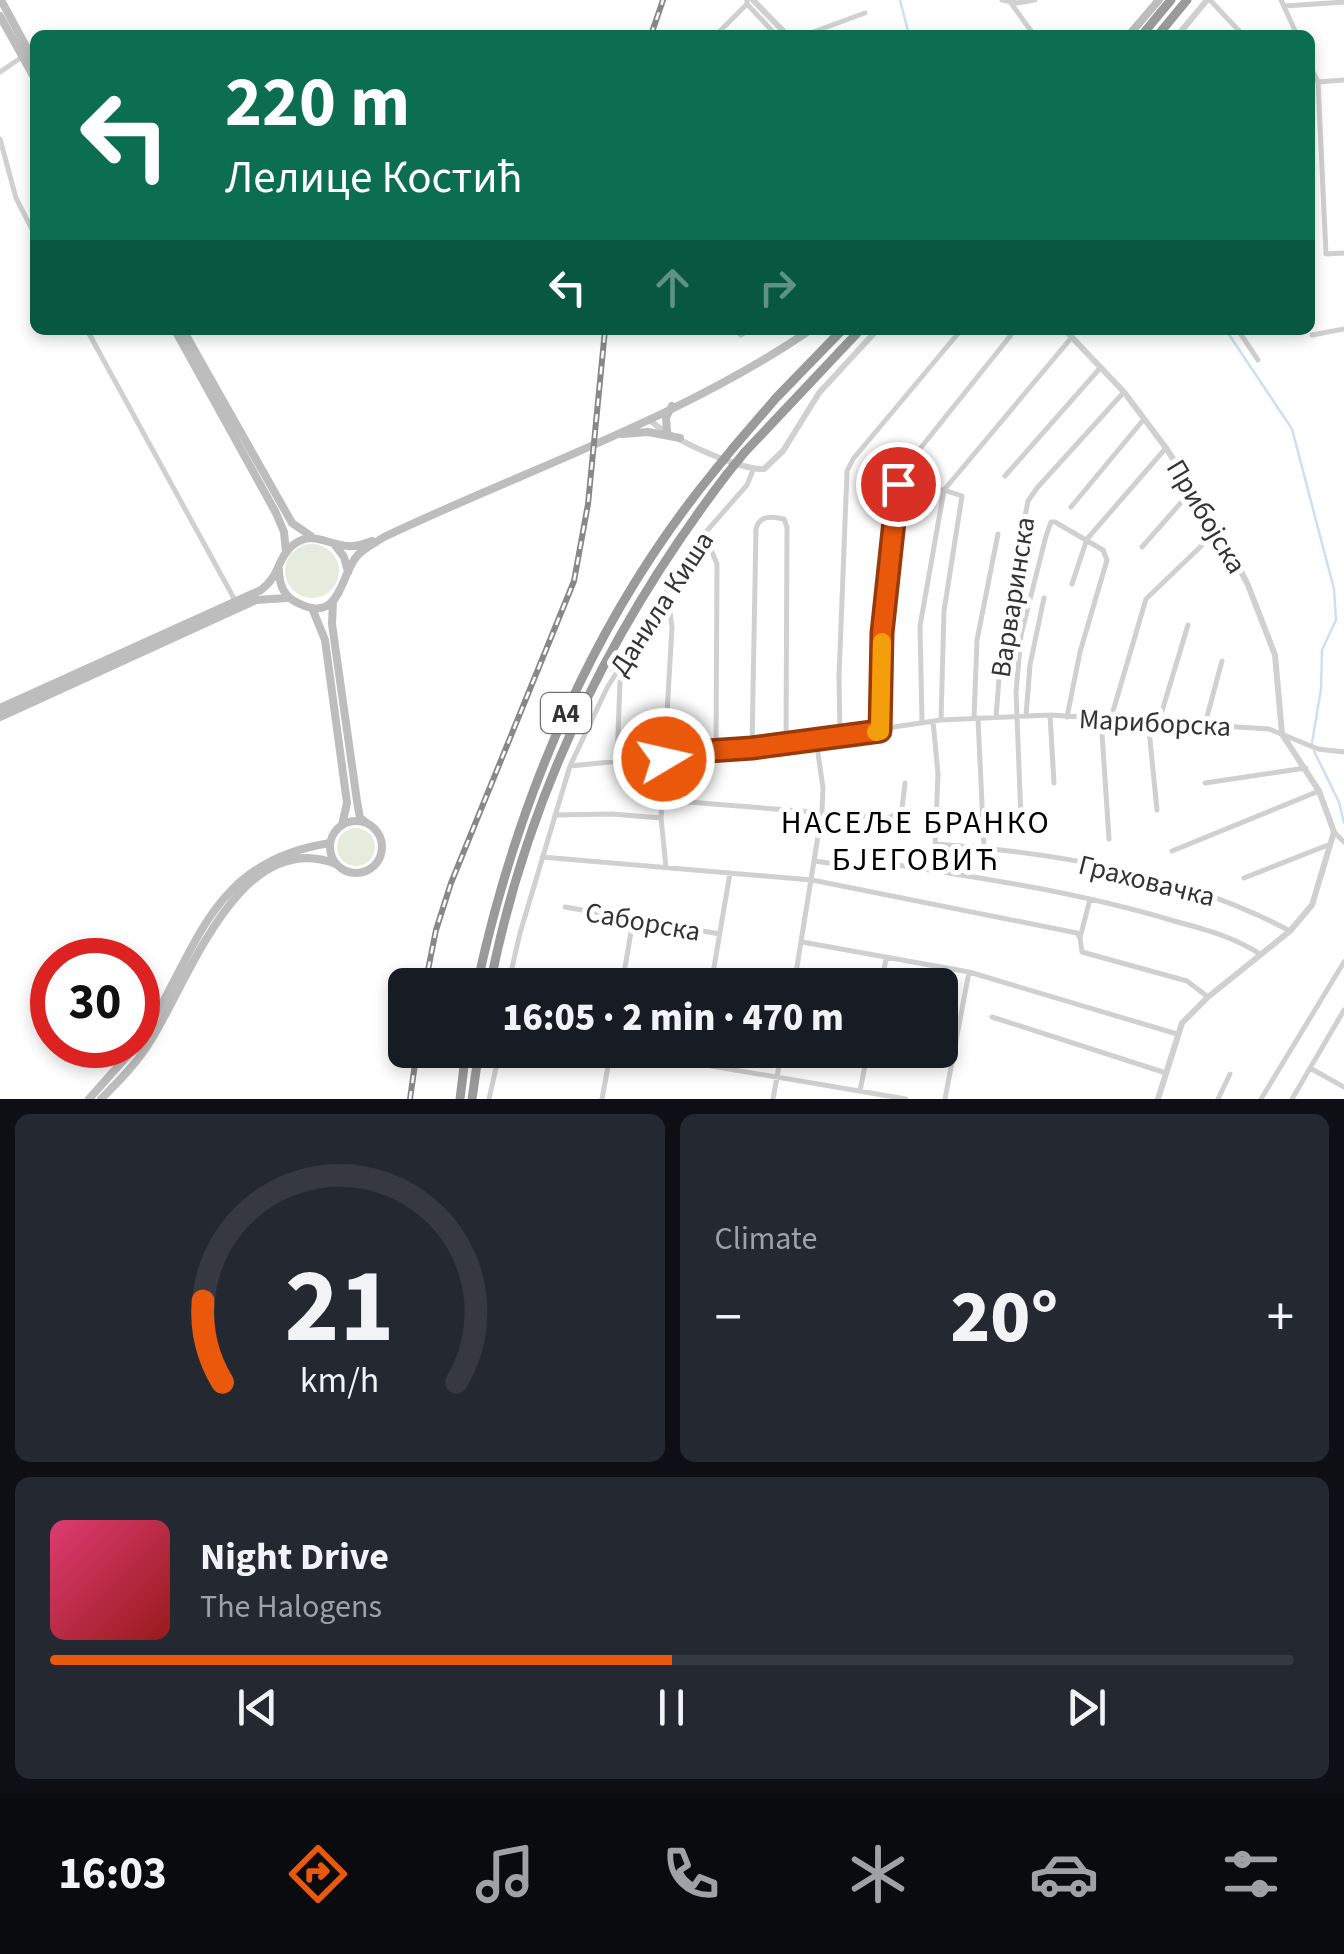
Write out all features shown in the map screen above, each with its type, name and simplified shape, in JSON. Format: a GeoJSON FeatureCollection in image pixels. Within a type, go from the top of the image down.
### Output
{"type":"FeatureCollection","features":[{"type":"Feature","properties":{"kind":"highway"},"geometry":{"type":"LineString","coordinates":[[1146,30],[1171,0]]}},
{"type":"Feature","properties":{"kind":"highway"},"geometry":{"type":"LineString","coordinates":[[1162,30],[1187,0]]}},
{"type":"Feature","properties":{"kind":"highway","name":"A4"},"geometry":{"type":"LineString","coordinates":[[494,968],[527,842],[582,704],[650,582],[722,472],[785,388],[837,335]]}},
{"type":"Feature","properties":{"kind":"highway","name":"A4"},"geometry":{"type":"LineString","coordinates":[[738,450],[855,335]]}},
{"type":"Feature","properties":{"kind":"highway","name":"A4"},"geometry":{"type":"LineString","coordinates":[[482,968],[515,842],[561,724],[632,589],[674,524],[722,472]]}},
{"type":"Feature","properties":{"kind":"highway"},"geometry":{"type":"LineString","coordinates":[[460,1099],[464,1068]]}},
{"type":"Feature","properties":{"kind":"highway"},"geometry":{"type":"LineString","coordinates":[[472,1099],[476,1068]]}},
{"type":"Feature","properties":{"kind":"main road"},"geometry":{"type":"LineString","coordinates":[[1,0],[30,54]]}},
{"type":"Feature","properties":{"kind":"main road"},"geometry":{"type":"LineString","coordinates":[[1134,30],[1159,0]]}},
{"type":"Feature","properties":{"kind":"main road"},"geometry":{"type":"LineString","coordinates":[[0,16],[30,71]]}},
{"type":"Feature","properties":{"kind":"main road"},"geometry":{"type":"LineString","coordinates":[[178,335],[276,512],[286,552]]}},
{"type":"Feature","properties":{"kind":"main road"},"geometry":{"type":"LineString","coordinates":[[186,335],[292,523],[315,538],[353,546],[384,537],[608,438],[768,358],[802,335]]}},
{"type":"Feature","properties":{"kind":"main road"},"geometry":{"type":"LineString","coordinates":[[667,432],[666,417],[672,406]]}},
{"type":"Feature","properties":{"kind":"main road"},"geometry":{"type":"LineString","coordinates":[[608,438],[648,432],[680,438]]}},
{"type":"Feature","properties":{"kind":"main road"},"geometry":{"type":"LineString","coordinates":[[0,717],[256,600],[276,596],[312,608],[333,601],[342,592],[359,554],[384,537]]}},
{"type":"Feature","properties":{"kind":"main road"},"geometry":{"type":"LineString","coordinates":[[0,708],[266,586],[296,542],[315,538]]}},
{"type":"Feature","properties":{"kind":"main road"},"geometry":{"type":"LineString","coordinates":[[331,542],[346,561],[347,578]]}},
{"type":"Feature","properties":{"kind":"main road"},"geometry":{"type":"LineString","coordinates":[[279,570],[281,586],[291,600]]}},
{"type":"Feature","properties":{"kind":"main road"},"geometry":{"type":"LineString","coordinates":[[101,1099],[151,1040],[216,923],[258,876],[289,860],[311,857],[356,874],[368,871],[382,853],[382,842],[360,818],[356,801],[332,624],[333,601]]}},
{"type":"Feature","properties":{"kind":"main road"},"geometry":{"type":"LineString","coordinates":[[160,1003],[204,924],[231,888],[268,860],[330,842],[342,825],[346,803],[325,640],[312,608]]}},
{"type":"Feature","properties":{"kind":"main road"},"geometry":{"type":"LineString","coordinates":[[342,825],[355,821],[368,824]]}},
{"type":"Feature","properties":{"kind":"main road"},"geometry":{"type":"LineString","coordinates":[[330,842],[336,864]]}},
{"type":"Feature","properties":{"kind":"main road"},"geometry":{"type":"LineString","coordinates":[[89,1099],[117,1068]]}},
{"type":"Feature","properties":{"kind":"street"},"geometry":{"type":"LineString","coordinates":[[1002,0],[1035,0]]}},
{"type":"Feature","properties":{"kind":"street"},"geometry":{"type":"LineString","coordinates":[[1182,30],[1209,0],[1238,30]]}},
{"type":"Feature","properties":{"kind":"street"},"geometry":{"type":"LineString","coordinates":[[721,30],[749,2]]}},
{"type":"Feature","properties":{"kind":"street"},"geometry":{"type":"LineString","coordinates":[[749,2],[772,30]]}},
{"type":"Feature","properties":{"kind":"street"},"geometry":{"type":"LineString","coordinates":[[749,2],[781,30]]}},
{"type":"Feature","properties":{"kind":"street"},"geometry":{"type":"LineString","coordinates":[[1011,2],[1031,30]]}},
{"type":"Feature","properties":{"kind":"street"},"geometry":{"type":"LineString","coordinates":[[1295,30],[1283,3],[1344,2]]}},
{"type":"Feature","properties":{"kind":"street"},"geometry":{"type":"LineString","coordinates":[[819,30],[865,13]]}},
{"type":"Feature","properties":{"kind":"street"},"geometry":{"type":"LineString","coordinates":[[0,72],[22,57]]}},
{"type":"Feature","properties":{"kind":"street"},"geometry":{"type":"LineString","coordinates":[[1315,75],[1326,254],[1344,253]]}},
{"type":"Feature","properties":{"kind":"street"},"geometry":{"type":"LineString","coordinates":[[1318,82],[1344,80]]}},
{"type":"Feature","properties":{"kind":"street"},"geometry":{"type":"LineString","coordinates":[[0,139],[16,198],[30,225]]}},
{"type":"Feature","properties":{"kind":"street"},"geometry":{"type":"LineString","coordinates":[[1315,190],[1323,189]]}},
{"type":"Feature","properties":{"kind":"street"},"geometry":{"type":"LineString","coordinates":[[1315,334],[1344,329]]}},
{"type":"Feature","properties":{"kind":"street"},"geometry":{"type":"LineString","coordinates":[[90,335],[236,602]]}},
{"type":"Feature","properties":{"kind":"street","name":"Данила Киша"},"geometry":{"type":"LineString","coordinates":[[513,968],[570,766],[610,680],[698,541],[747,485],[753,470],[775,462],[819,393],[871,335]]}},
{"type":"Feature","properties":{"kind":"street"},"geometry":{"type":"LineString","coordinates":[[840,736],[848,470],[853,459],[957,335]]}},
{"type":"Feature","properties":{"kind":"street"},"geometry":{"type":"LineString","coordinates":[[880,731],[882,633],[898,484],[904,465],[1011,335]]}},
{"type":"Feature","properties":{"kind":"street"},"geometry":{"type":"LineString","coordinates":[[1241,335],[1258,360]]}},
{"type":"Feature","properties":{"kind":"street"},"geometry":{"type":"LineString","coordinates":[[922,722],[920,626],[944,490],[1072,337]]}},
{"type":"Feature","properties":{"kind":"street","name":"Прибојска"},"geometry":{"type":"LineString","coordinates":[[1072,337],[1124,392],[1219,529],[1248,586],[1275,655],[1282,734]]}},
{"type":"Feature","properties":{"kind":"street"},"geometry":{"type":"LineString","coordinates":[[1005,476],[1100,368]]}},
{"type":"Feature","properties":{"kind":"street","name":"Варваринска"},"geometry":{"type":"LineString","coordinates":[[996,718],[1003,629],[1028,502],[1124,392]]}},
{"type":"Feature","properties":{"kind":"street"},"geometry":{"type":"LineString","coordinates":[[648,418],[667,432],[753,470]]}},
{"type":"Feature","properties":{"kind":"street"},"geometry":{"type":"LineString","coordinates":[[1071,507],[1144,419]]}},
{"type":"Feature","properties":{"kind":"street"},"geometry":{"type":"LineString","coordinates":[[1072,584],[1087,538],[1166,448]]}},
{"type":"Feature","properties":{"kind":"street"},"geometry":{"type":"LineString","coordinates":[[898,484],[959,493],[962,501],[944,612],[934,870]]}},
{"type":"Feature","properties":{"kind":"street"},"geometry":{"type":"LineString","coordinates":[[1142,547],[1192,489]]}},
{"type":"Feature","properties":{"kind":"street"},"geometry":{"type":"LineString","coordinates":[[752,748],[757,526],[762,519],[771,517],[784,519],[788,527],[786,742]]}},
{"type":"Feature","properties":{"kind":"street"},"geometry":{"type":"LineString","coordinates":[[1022,818],[1015,717],[1021,635],[1052,522],[1087,538],[1106,555],[1080,652],[1068,716]]}},
{"type":"Feature","properties":{"kind":"street"},"geometry":{"type":"LineString","coordinates":[[1111,718],[1146,599],[1219,529]]}},
{"type":"Feature","properties":{"kind":"street"},"geometry":{"type":"LineString","coordinates":[[984,847],[976,718],[977,640],[998,534]]}},
{"type":"Feature","properties":{"kind":"street"},"geometry":{"type":"LineString","coordinates":[[698,541],[712,552],[717,564],[716,751]]}},
{"type":"Feature","properties":{"kind":"street"},"geometry":{"type":"LineString","coordinates":[[1026,716],[1030,665],[1044,598]]}},
{"type":"Feature","properties":{"kind":"street"},"geometry":{"type":"LineString","coordinates":[[660,599],[670,612],[672,628],[661,818],[666,866]]}},
{"type":"Feature","properties":{"kind":"street"},"geometry":{"type":"LineString","coordinates":[[1159,721],[1188,625]]}},
{"type":"Feature","properties":{"kind":"street"},"geometry":{"type":"LineString","coordinates":[[1206,724],[1222,661]]}},
{"type":"Feature","properties":{"kind":"street"},"geometry":{"type":"LineString","coordinates":[[617,761],[620,682]]}},
{"type":"Feature","properties":{"kind":"street","name":"Мариборска"},"geometry":{"type":"LineString","coordinates":[[570,766],[752,748],[922,722],[1026,716],[1270,729],[1318,749],[1344,752]]}},
{"type":"Feature","properties":{"kind":"street"},"geometry":{"type":"LineString","coordinates":[[1050,716],[1054,783]]}},
{"type":"Feature","properties":{"kind":"street"},"geometry":{"type":"LineString","coordinates":[[1101,718],[1108,839]]}},
{"type":"Feature","properties":{"kind":"street"},"geometry":{"type":"LineString","coordinates":[[1148,720],[1157,810]]}},
{"type":"Feature","properties":{"kind":"street"},"geometry":{"type":"LineString","coordinates":[[1282,734],[1319,790],[1334,832],[1344,842]]}},
{"type":"Feature","properties":{"kind":"street"},"geometry":{"type":"LineString","coordinates":[[797,968],[822,810],[816,739]]}},
{"type":"Feature","properties":{"kind":"street"},"geometry":{"type":"LineString","coordinates":[[1205,783],[1306,768]]}},
{"type":"Feature","properties":{"kind":"street"},"geometry":{"type":"LineString","coordinates":[[662,800],[894,816],[903,804],[905,783]]}},
{"type":"Feature","properties":{"kind":"street"},"geometry":{"type":"LineString","coordinates":[[1172,851],[1319,790]]}},
{"type":"Feature","properties":{"kind":"street"},"geometry":{"type":"LineString","coordinates":[[555,816],[612,814],[661,818]]}},
{"type":"Feature","properties":{"kind":"street"},"geometry":{"type":"LineString","coordinates":[[1158,1099],[1182,1023],[1290,931],[1312,905],[1334,832]]}},
{"type":"Feature","properties":{"kind":"street","name":"Граховачка"},"geometry":{"type":"LineString","coordinates":[[937,844],[1034,853],[1192,888],[1257,913],[1290,931]]}},
{"type":"Feature","properties":{"kind":"street"},"geometry":{"type":"LineString","coordinates":[[1244,878],[1328,846]]}},
{"type":"Feature","properties":{"kind":"street"},"geometry":{"type":"LineString","coordinates":[[542,857],[812,880],[1077,933],[1080,938]]}},
{"type":"Feature","properties":{"kind":"street"},"geometry":{"type":"LineString","coordinates":[[814,861],[855,867],[878,862],[1090,899],[1201,928],[1242,942],[1260,954]]}},
{"type":"Feature","properties":{"kind":"street"},"geometry":{"type":"LineString","coordinates":[[714,968],[730,872]]}},
{"type":"Feature","properties":{"kind":"street"},"geometry":{"type":"LineString","coordinates":[[1090,899],[1080,938],[1082,952],[1187,980],[1208,997]]}},
{"type":"Feature","properties":{"kind":"street","name":"Саборска"},"geometry":{"type":"LineString","coordinates":[[565,907],[720,934]]}},
{"type":"Feature","properties":{"kind":"street"},"geometry":{"type":"LineString","coordinates":[[625,968],[633,920]]}},
{"type":"Feature","properties":{"kind":"street"},"geometry":{"type":"LineString","coordinates":[[802,942],[969,972],[1177,1034]]}},
{"type":"Feature","properties":{"kind":"street"},"geometry":{"type":"LineString","coordinates":[[884,968],[886,959]]}},
{"type":"Feature","properties":{"kind":"street"},"geometry":{"type":"LineString","coordinates":[[1261,1099],[1344,962]]}},
{"type":"Feature","properties":{"kind":"street"},"geometry":{"type":"LineString","coordinates":[[945,1099],[969,972]]}},
{"type":"Feature","properties":{"kind":"street"},"geometry":{"type":"LineString","coordinates":[[1292,1099],[1344,1010]]}},
{"type":"Feature","properties":{"kind":"street"},"geometry":{"type":"LineString","coordinates":[[992,1017],[1166,1072]]}},
{"type":"Feature","properties":{"kind":"street"},"geometry":{"type":"LineString","coordinates":[[489,1099],[496,1068]]}},
{"type":"Feature","properties":{"kind":"street"},"geometry":{"type":"LineString","coordinates":[[602,1099],[610,1068]]}},
{"type":"Feature","properties":{"kind":"street"},"geometry":{"type":"LineString","coordinates":[[727,1068],[906,1099]]}},
{"type":"Feature","properties":{"kind":"street"},"geometry":{"type":"LineString","coordinates":[[774,1099],[779,1068]]}},
{"type":"Feature","properties":{"kind":"street"},"geometry":{"type":"LineString","coordinates":[[860,1091],[864,1068]]}},
{"type":"Feature","properties":{"kind":"street"},"geometry":{"type":"LineString","coordinates":[[1310,1068],[1344,1087]]}},
{"type":"Feature","properties":{"kind":"street"},"geometry":{"type":"LineString","coordinates":[[1218,1099],[1230,1074]]}},
{"type":"Feature","properties":{"kind":"shaded area"},"geometry":{"type":"Polygon","coordinates":[[[312,544],[331,552],[339,571],[331,590],[312,598],[293,590],[285,571],[293,552],[312,544]]]}},
{"type":"Feature","properties":{"kind":"shaded area"},"geometry":{"type":"Polygon","coordinates":[[[356,828],[369,834],[375,847],[369,860],[356,866],[343,860],[337,847],[343,834],[356,828]]]}},
{"type":"Feature","properties":{"kind":"waterway"},"geometry":{"type":"LineString","coordinates":[[900,0],[908,30]]}},
{"type":"Feature","properties":{"kind":"waterway"},"geometry":{"type":"LineString","coordinates":[[1229,335],[1292,429],[1334,589],[1336,620],[1322,650],[1321,689],[1312,743]]}},
{"type":"Feature","properties":{"kind":"waterway"},"geometry":{"type":"LineString","coordinates":[[1314,751],[1339,802],[1344,823]]}},
{"type":"Feature","properties":{"kind":"railway"},"geometry":{"type":"LineString","coordinates":[[653,30],[663,0]]}},
{"type":"Feature","properties":{"kind":"railway"},"geometry":{"type":"LineString","coordinates":[[428,968],[451,883],[574,581],[588,504],[605,335]]}},
{"type":"Feature","properties":{"kind":"railway"},"geometry":{"type":"LineString","coordinates":[[410,1099],[414,1068]]}},
{"type":"Feature","properties":{"kind":"slow traffic"},"geometry":{"type":"LineString","coordinates":[[876,732],[880,731],[882,642]]}},
{"type":"Feature","properties":{"kind":"district","name":"НАСЕЉЕ БРАНКО БЈЕГОВИЋ"},"geometry":{"type":"Point","coordinates":[916,840]}},
{"type":"Feature","properties":{"kind":"route"},"geometry":{"type":"LineString","coordinates":[[664,759],[664,754],[752,748],[880,731],[882,633],[898,484]]}}]}
